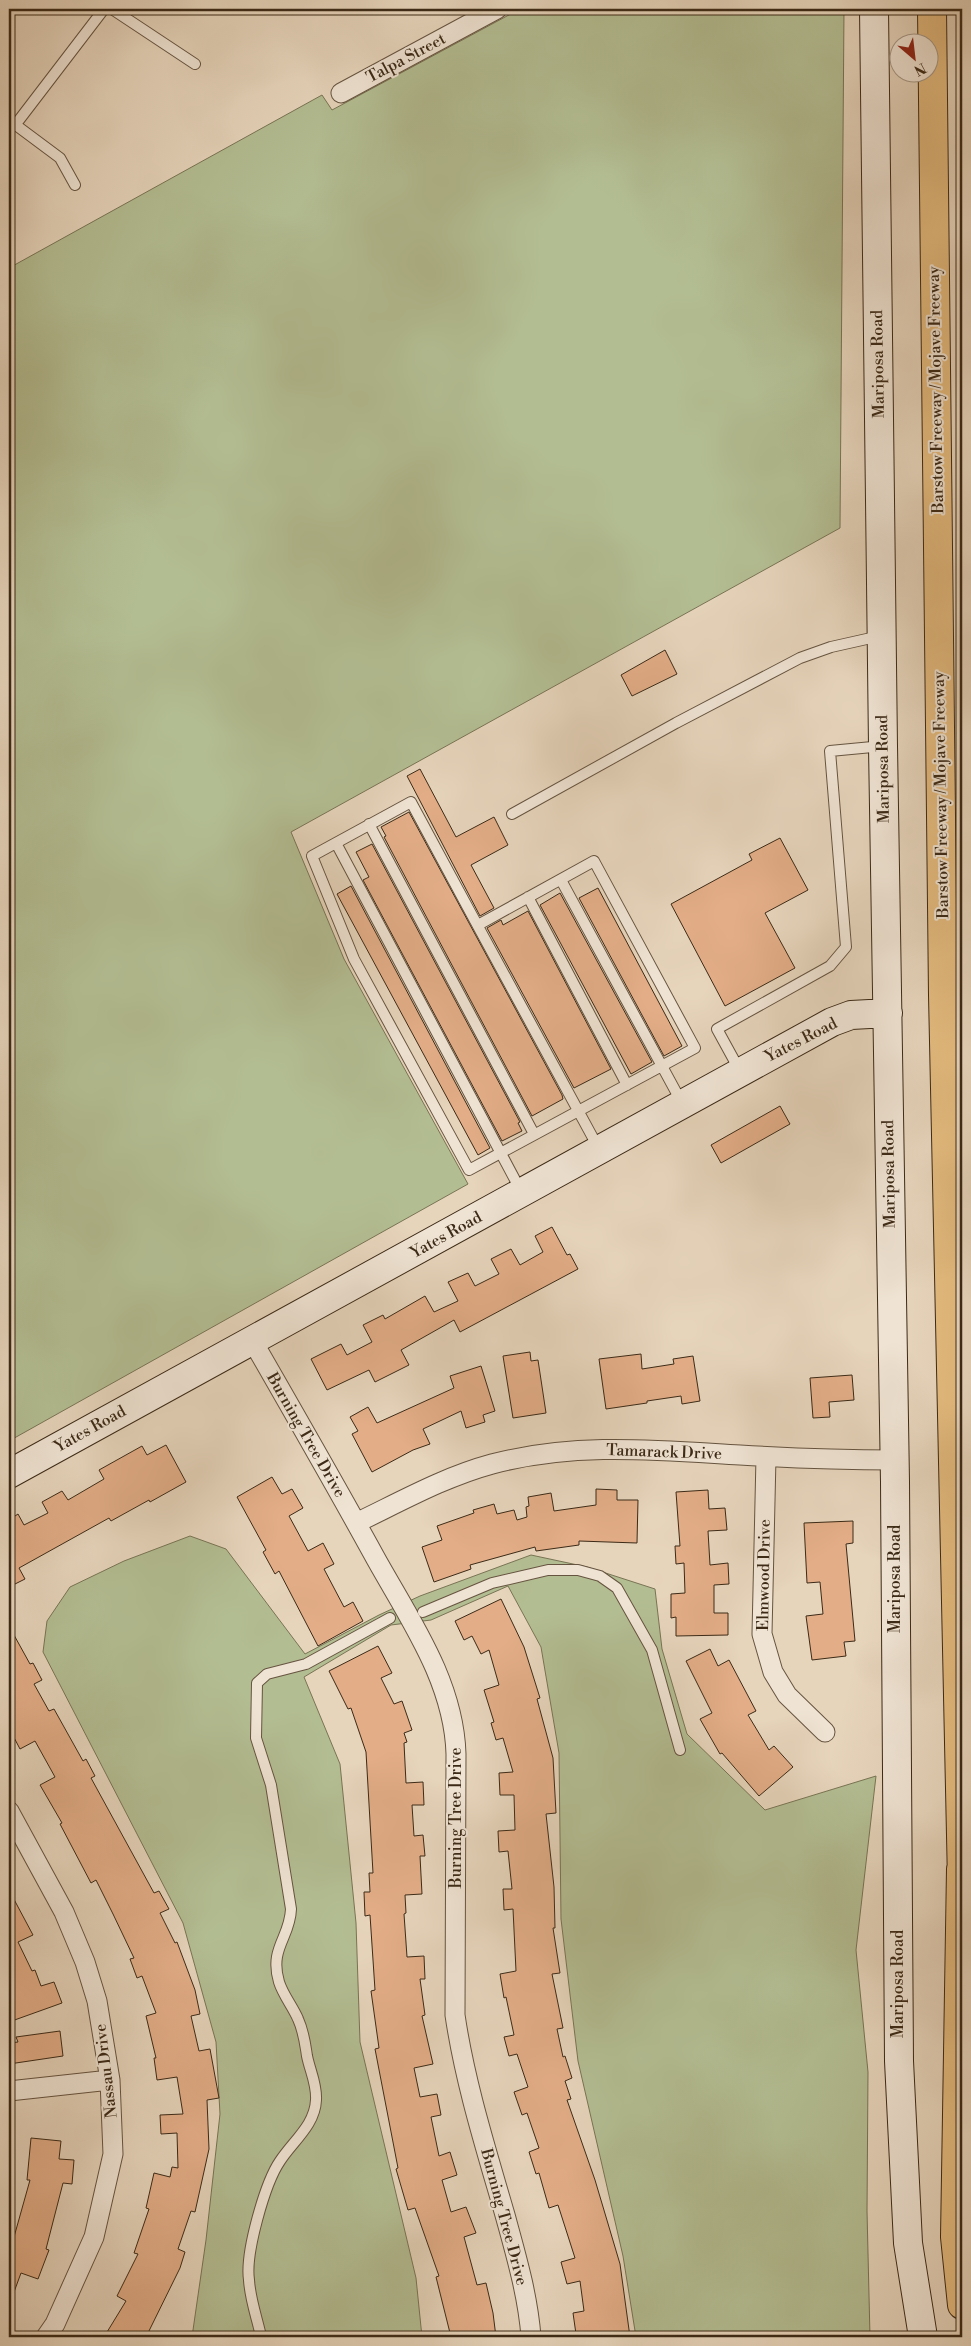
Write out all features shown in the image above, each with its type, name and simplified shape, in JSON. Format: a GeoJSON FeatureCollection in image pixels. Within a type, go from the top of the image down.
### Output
{"type":"FeatureCollection","features":[{"type":"Feature","properties":{"kind":"highway","name":"Barstow Freeway / Mojave Freeway"},"geometry":{"type":"LineString","coordinates":[[932,9],[943,995],[962,1876],[954,2237],[962,2306]]}},
{"type":"Feature","properties":{"kind":"main road","name":"Mariposa Road"},"geometry":{"type":"LineString","coordinates":[[874,9],[881,636],[894,1460],[899,2061],[908,2243],[923,2337]]}},
{"type":"Feature","properties":{"kind":"main road","name":"Yates Road"},"geometry":{"type":"LineString","coordinates":[[9,1474],[832,1022],[851,1015],[888,1013]]}},
{"type":"Feature","properties":{"kind":"street","name":"Talpa Street"},"geometry":{"type":"LineString","coordinates":[[341,93],[497,9]]}},
{"type":"Feature","properties":{"kind":"street","name":"Burning Tree Drive"},"geometry":{"type":"LineString","coordinates":[[252,1340],[356,1523],[438,1673],[448,1700],[455,1728],[455,2015],[461,2056],[516,2255],[530,2318],[531,2337]]}},
{"type":"Feature","properties":{"kind":"street","name":"Tamarack Drive"},"geometry":{"type":"LineString","coordinates":[[356,1523],[437,1484],[491,1464],[551,1452],[623,1448],[766,1457],[894,1460]]}},
{"type":"Feature","properties":{"kind":"street","name":"Elmwood Drive"},"geometry":{"type":"LineString","coordinates":[[766,1457],[762,1634],[773,1672],[787,1695],[825,1732]]}},
{"type":"Feature","properties":{"kind":"street","name":"Nassau Drive"},"geometry":{"type":"LineString","coordinates":[[9,1811],[64,1912],[85,1962],[97,2001],[110,2080],[113,2154],[94,2237],[55,2324],[46,2337]]}},
{"type":"Feature","properties":{"kind":"street"},"geometry":{"type":"LineString","coordinates":[[9,2091],[110,2080]]}},
{"type":"Feature","properties":{"kind":"lane"},"geometry":{"type":"LineString","coordinates":[[75,185],[60,158],[12,122],[104,9]]}},
{"type":"Feature","properties":{"kind":"lane"},"geometry":{"type":"LineString","coordinates":[[112,9],[195,64]]}},
{"type":"Feature","properties":{"kind":"lane"},"geometry":{"type":"LineString","coordinates":[[512,814],[800,658],[831,647],[881,636]]}},
{"type":"Feature","properties":{"kind":"lane"},"geometry":{"type":"LineString","coordinates":[[740,1072],[717,1029],[830,966],[846,947],[830,751],[883,746]]}},
{"type":"Feature","properties":{"kind":"lane"},"geometry":{"type":"LineString","coordinates":[[478,925],[594,861],[695,1048],[627,1085],[578,1111],[534,1134],[469,1170],[354,959],[312,856],[411,802],[478,925],[578,1111],[599,1150]]}},
{"type":"Feature","properties":{"kind":"lane"},"geometry":{"type":"LineString","coordinates":[[369,824],[534,1134]]}},
{"type":"Feature","properties":{"kind":"lane"},"geometry":{"type":"LineString","coordinates":[[336,843],[522,1193]]}},
{"type":"Feature","properties":{"kind":"lane"},"geometry":{"type":"LineString","coordinates":[[561,880],[682,1104]]}},
{"type":"Feature","properties":{"kind":"lane"},"geometry":{"type":"LineString","coordinates":[[528,897],[627,1085]]}},
{"type":"Feature","properties":{"kind":"lane"},"geometry":{"type":"LineString","coordinates":[[423,1612],[492,1583],[548,1570],[578,1570],[600,1576],[617,1588],[652,1650],[680,1750]]}},
{"type":"Feature","properties":{"kind":"lane"},"geometry":{"type":"LineString","coordinates":[[260,2332],[248,2279],[254,2228],[279,2162],[310,2123],[315,2112],[316,2099],[314,2079],[307,2057],[304,2032],[279,1982],[276,1956],[279,1944],[291,1920],[291,1910],[271,1786],[256,1738],[256,1682],[267,1674],[306,1664],[390,1618]]}},
{"type":"Feature","properties":{"kind":"green space"},"geometry":{"type":"Polygon","coordinates":[[[520,9],[844,9],[840,528],[291,832],[344,959],[468,1184],[9,1441],[9,268],[322,95],[332,110],[520,9]]]}},
{"type":"Feature","properties":{"kind":"green space"},"geometry":{"type":"Polygon","coordinates":[[[190,1536],[226,1549],[305,1654],[420,1596],[531,1555],[587,1567],[655,1589],[662,1649],[687,1734],[765,1810],[876,1776],[856,1950],[868,2072],[867,2211],[870,2337],[636,2337],[623,2256],[578,2061],[561,1919],[559,1753],[541,1647],[508,1586],[431,1620],[391,1625],[304,1677],[340,1764],[356,1923],[360,2042],[416,2278],[422,2337],[192,2337],[206,2240],[220,2114],[216,2042],[183,1923],[43,1652],[47,1621],[70,1587],[124,1561],[190,1536]]]}},
{"type":"Feature","properties":{"kind":"building"},"geometry":{"type":"Polygon","coordinates":[[[665,650],[677,674],[632,696],[621,675],[665,650]]]}},
{"type":"Feature","properties":{"kind":"building"},"geometry":{"type":"Polygon","coordinates":[[[420,769],[456,837],[494,817],[508,845],[471,865],[494,908],[480,916],[407,776],[420,769]]]}},
{"type":"Feature","properties":{"kind":"building"},"geometry":{"type":"Polygon","coordinates":[[[409,812],[562,1095],[563,1099],[532,1116],[384,837],[386,836],[381,827],[409,812]]]}},
{"type":"Feature","properties":{"kind":"building"},"geometry":{"type":"Polygon","coordinates":[[[780,838],[808,890],[765,913],[795,968],[725,1006],[671,904],[752,860],[749,854],[780,838]]]}},
{"type":"Feature","properties":{"kind":"building"},"geometry":{"type":"Polygon","coordinates":[[[372,844],[520,1122],[518,1123],[522,1131],[502,1141],[363,880],[369,877],[356,852],[372,844]]]}},
{"type":"Feature","properties":{"kind":"building"},"geometry":{"type":"Polygon","coordinates":[[[351,886],[490,1148],[478,1155],[337,894],[351,886]]]}},
{"type":"Feature","properties":{"kind":"building"},"geometry":{"type":"Polygon","coordinates":[[[598,888],[682,1046],[664,1056],[579,898],[598,888]]]}},
{"type":"Feature","properties":{"kind":"building"},"geometry":{"type":"Polygon","coordinates":[[[560,893],[652,1062],[631,1074],[540,905],[560,893]]]}},
{"type":"Feature","properties":{"kind":"building"},"geometry":{"type":"Polygon","coordinates":[[[528,911],[611,1069],[574,1088],[487,928],[501,920],[503,925],[528,911]]]}},
{"type":"Feature","properties":{"kind":"building"},"geometry":{"type":"Polygon","coordinates":[[[780,1106],[790,1124],[721,1163],[711,1145],[780,1106]]]}},
{"type":"Feature","properties":{"kind":"building"},"geometry":{"type":"Polygon","coordinates":[[[552,1227],[567,1255],[570,1254],[578,1269],[460,1332],[454,1320],[401,1350],[409,1365],[375,1382],[369,1370],[327,1390],[311,1359],[341,1344],[347,1355],[372,1342],[363,1325],[383,1315],[385,1319],[425,1296],[434,1312],[458,1301],[448,1282],[468,1273],[475,1286],[499,1274],[491,1259],[511,1249],[520,1265],[543,1252],[535,1236],[552,1227]]]}},
{"type":"Feature","properties":{"kind":"building"},"geometry":{"type":"Polygon","coordinates":[[[530,1352],[531,1361],[538,1360],[546,1413],[513,1418],[503,1356],[530,1352]]]}},
{"type":"Feature","properties":{"kind":"building"},"geometry":{"type":"Polygon","coordinates":[[[641,1354],[642,1369],[674,1364],[673,1359],[693,1356],[700,1401],[682,1404],[681,1396],[606,1409],[599,1359],[641,1354]]]}},
{"type":"Feature","properties":{"kind":"building"},"geometry":{"type":"Polygon","coordinates":[[[481,1366],[495,1411],[483,1415],[485,1422],[466,1428],[461,1411],[423,1429],[430,1444],[413,1450],[372,1472],[352,1434],[358,1431],[350,1417],[368,1407],[377,1423],[454,1388],[450,1376],[481,1366]]]}},
{"type":"Feature","properties":{"kind":"building"},"geometry":{"type":"Polygon","coordinates":[[[852,1375],[854,1400],[829,1402],[830,1417],[813,1418],[810,1378],[852,1375]]]}},
{"type":"Feature","properties":{"kind":"building"},"geometry":{"type":"Polygon","coordinates":[[[166,1445],[186,1482],[111,1521],[109,1518],[19,1568],[25,1579],[9,1587],[9,1520],[18,1514],[24,1525],[48,1513],[42,1502],[62,1491],[68,1500],[104,1479],[99,1470],[142,1446],[147,1455],[166,1445]]]}},
{"type":"Feature","properties":{"kind":"building"},"geometry":{"type":"Polygon","coordinates":[[[272,1477],[282,1494],[292,1489],[303,1508],[289,1516],[308,1551],[323,1543],[334,1564],[324,1569],[344,1607],[353,1602],[363,1621],[318,1646],[279,1571],[275,1574],[263,1552],[266,1550],[237,1497],[272,1477]]]}},
{"type":"Feature","properties":{"kind":"building"},"geometry":{"type":"Polygon","coordinates":[[[596,1489],[617,1490],[617,1500],[638,1500],[637,1543],[579,1541],[579,1545],[536,1551],[535,1547],[470,1565],[471,1569],[434,1582],[422,1547],[442,1540],[437,1526],[474,1513],[473,1510],[494,1504],[497,1514],[514,1510],[517,1520],[527,1517],[528,1497],[551,1493],[554,1511],[596,1505],[596,1489]]]}},
{"type":"Feature","properties":{"kind":"building"},"geometry":{"type":"Polygon","coordinates":[[[708,1490],[709,1509],[725,1508],[727,1530],[708,1531],[710,1565],[728,1563],[729,1584],[714,1585],[714,1613],[728,1613],[728,1635],[676,1636],[676,1617],[671,1618],[671,1594],[685,1593],[684,1563],[676,1564],[675,1546],[680,1546],[676,1492],[708,1490]]]}},
{"type":"Feature","properties":{"kind":"building"},"geometry":{"type":"Polygon","coordinates":[[[853,1521],[853,1543],[846,1544],[855,1641],[844,1642],[846,1656],[812,1660],[806,1616],[823,1614],[820,1582],[807,1583],[804,1523],[853,1521]]]}},
{"type":"Feature","properties":{"kind":"building"},"geometry":{"type":"Polygon","coordinates":[[[501,1599],[524,1647],[540,1698],[537,1699],[553,1758],[556,1813],[546,1814],[554,1887],[555,1928],[553,1928],[560,1973],[552,1974],[563,2028],[557,2029],[563,2057],[565,2056],[572,2078],[565,2081],[571,2099],[567,2100],[595,2180],[620,2264],[630,2337],[578,2337],[576,2334],[573,2313],[584,2311],[580,2281],[567,2284],[561,2262],[575,2258],[558,2205],[549,2208],[539,2173],[536,2174],[529,2152],[539,2148],[527,2113],[522,2115],[514,2092],[528,2087],[517,2054],[509,2056],[504,2037],[514,2035],[500,1974],[516,1971],[513,1909],[504,1910],[503,1889],[512,1889],[508,1851],[499,1852],[498,1831],[515,1830],[514,1795],[500,1795],[499,1773],[513,1772],[503,1738],[496,1740],[491,1723],[494,1722],[484,1690],[499,1685],[489,1650],[481,1654],[472,1636],[464,1640],[455,1621],[501,1599]]]}},
{"type":"Feature","properties":{"kind":"building"},"geometry":{"type":"Polygon","coordinates":[[[9,1626],[30,1664],[33,1663],[42,1680],[34,1684],[49,1711],[54,1709],[83,1761],[86,1759],[95,1776],[91,1778],[154,1893],[159,1891],[169,1909],[160,1913],[175,1943],[177,1942],[195,1990],[200,2014],[191,2016],[199,2051],[210,2049],[219,2098],[207,2100],[209,2149],[195,2212],[191,2211],[178,2249],[185,2252],[180,2268],[146,2337],[104,2337],[126,2301],[117,2296],[138,2254],[134,2253],[149,2209],[146,2208],[154,2173],[170,2177],[172,2167],[178,2168],[177,2133],[161,2134],[160,2115],[183,2114],[177,2077],[157,2080],[154,2058],[156,2058],[146,2016],[156,2013],[142,1976],[137,1978],[130,1959],[134,1958],[96,1880],[91,1883],[60,1824],[62,1823],[40,1785],[55,1777],[35,1741],[20,1749],[9,1728],[9,1626]]]}},
{"type":"Feature","properties":{"kind":"building"},"geometry":{"type":"Polygon","coordinates":[[[378,1646],[392,1673],[381,1678],[394,1704],[402,1701],[412,1730],[404,1733],[407,1742],[404,1743],[406,1783],[423,1782],[424,1805],[412,1805],[414,1836],[423,1835],[425,1856],[420,1856],[422,1894],[405,1895],[406,1913],[404,1914],[407,1957],[424,1956],[425,1979],[420,1979],[425,2015],[422,2016],[433,2064],[414,2068],[420,2097],[437,2094],[441,2115],[431,2117],[439,2156],[450,2152],[457,2175],[442,2180],[451,2212],[466,2207],[476,2233],[464,2237],[477,2285],[486,2283],[496,2337],[451,2337],[436,2277],[439,2276],[415,2208],[408,2210],[396,2169],[398,2168],[375,2049],[379,2048],[371,1991],[375,1990],[370,1915],[365,1916],[364,1892],[370,1892],[369,1873],[373,1873],[366,1752],[351,1708],[348,1709],[329,1671],[378,1646]]]}},
{"type":"Feature","properties":{"kind":"building"},"geometry":{"type":"Polygon","coordinates":[[[710,1649],[718,1666],[729,1660],[756,1711],[748,1715],[769,1750],[774,1746],[793,1767],[759,1796],[722,1753],[720,1754],[700,1719],[712,1713],[686,1661],[710,1649]]]}},
{"type":"Feature","properties":{"kind":"building"},"geometry":{"type":"Polygon","coordinates":[[[9,1890],[33,1935],[18,1942],[32,1971],[35,1970],[41,1986],[54,1982],[62,2003],[9,2022],[9,1890]]]}},
{"type":"Feature","properties":{"kind":"building"},"geometry":{"type":"Polygon","coordinates":[[[60,2031],[63,2056],[9,2064],[9,2043],[18,2042],[16,2037],[60,2031]]]}},
{"type":"Feature","properties":{"kind":"building"},"geometry":{"type":"Polygon","coordinates":[[[31,2138],[61,2141],[59,2159],[74,2160],[72,2184],[63,2183],[46,2249],[49,2250],[38,2279],[21,2273],[10,2303],[9,2236],[14,2237],[30,2180],[27,2180],[31,2138]]]}}]}
